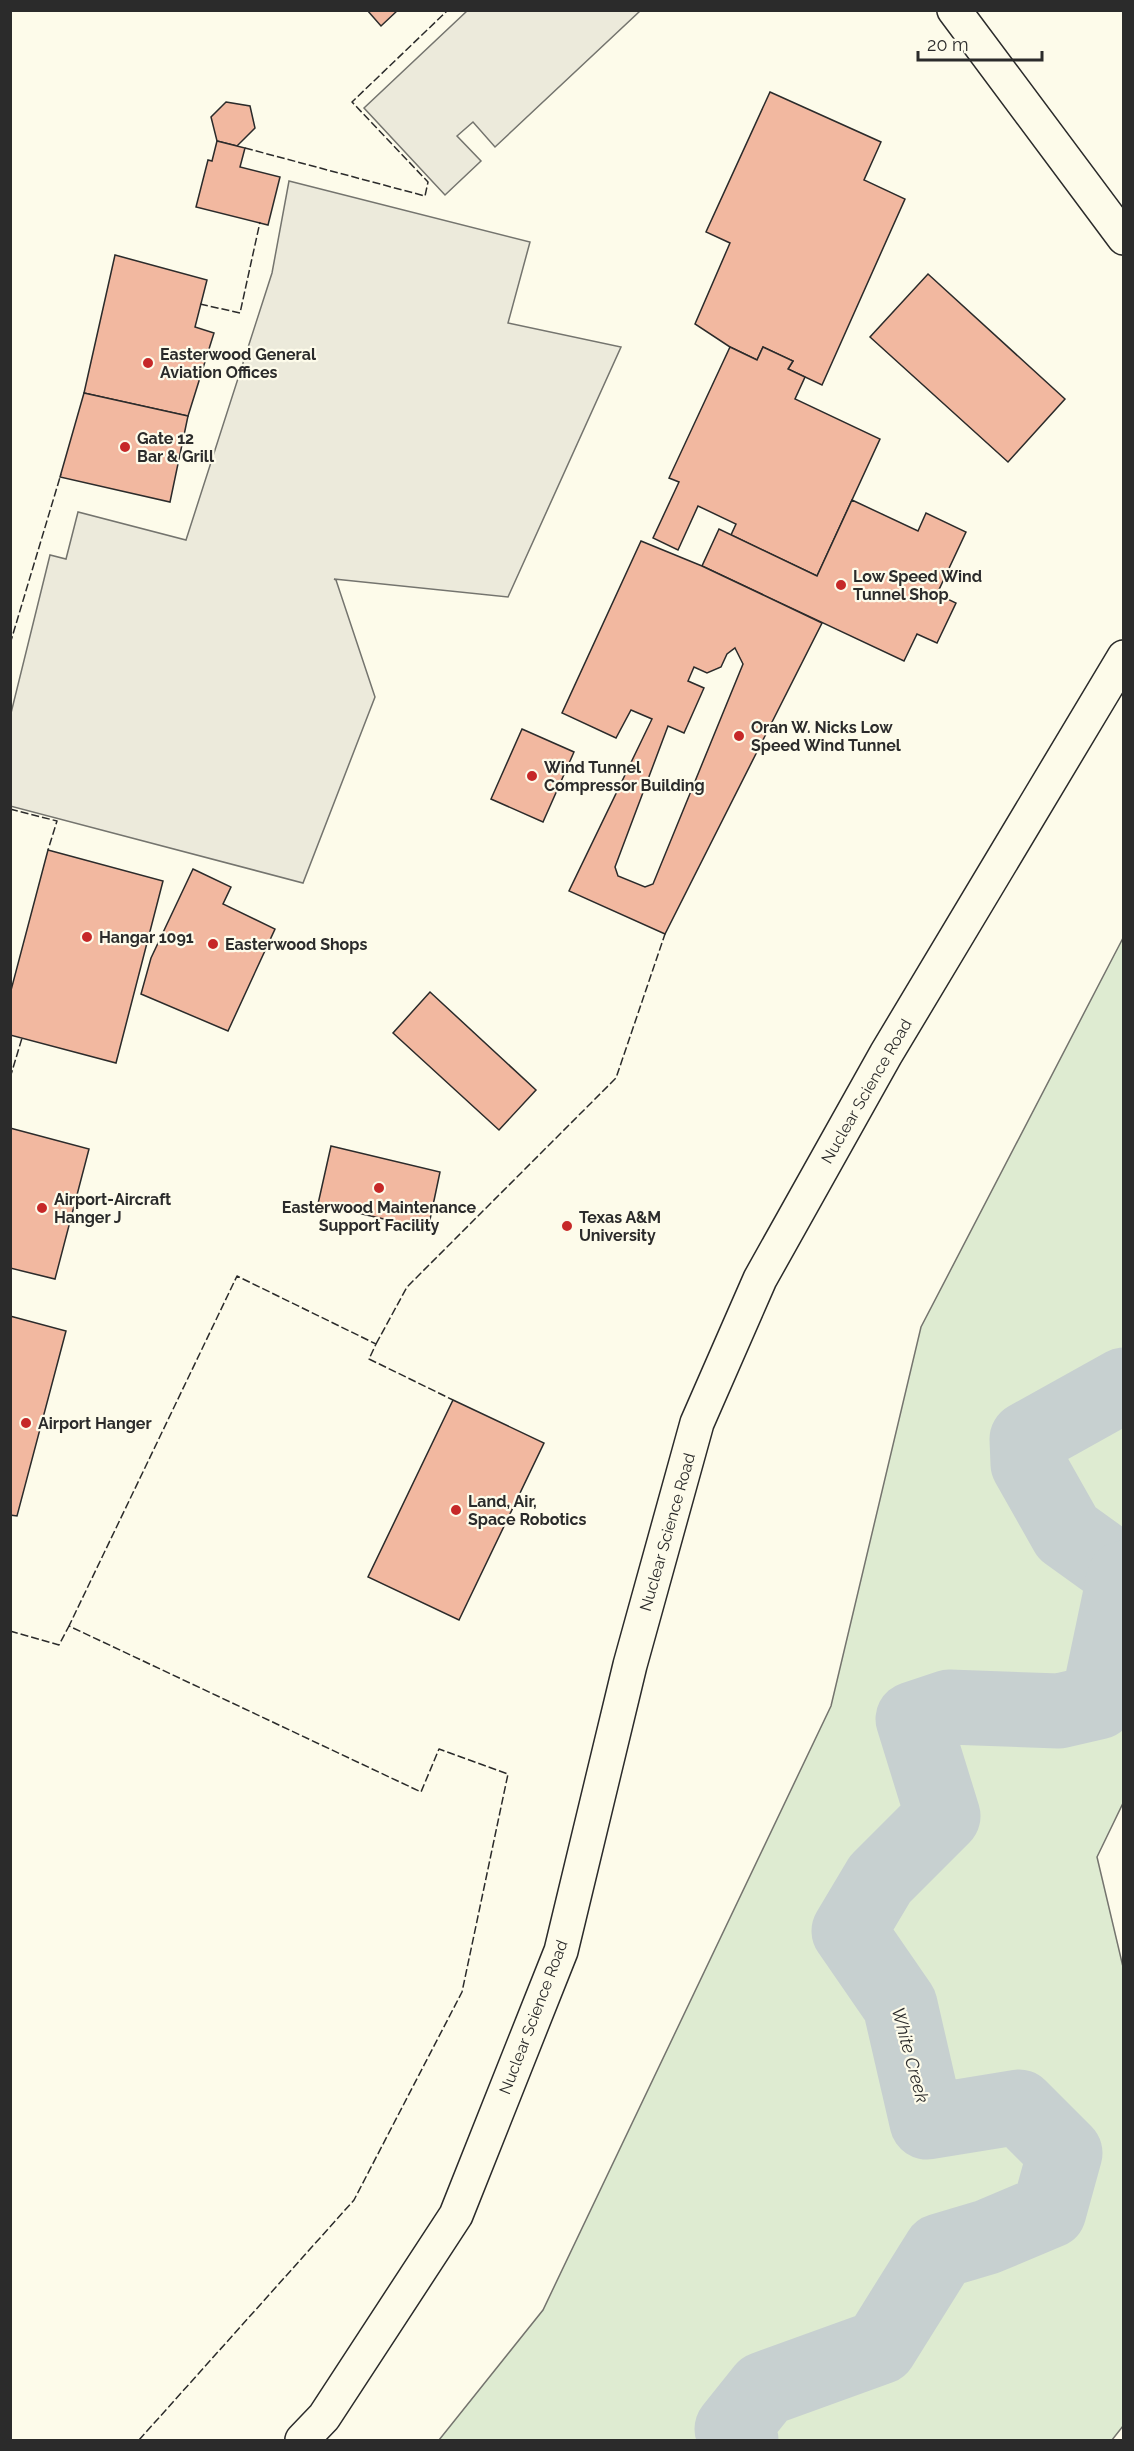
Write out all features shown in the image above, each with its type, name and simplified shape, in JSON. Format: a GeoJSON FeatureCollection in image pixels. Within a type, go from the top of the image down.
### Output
{"type":"FeatureCollection","features":[{"type":"Feature","properties":{"kind":"street"},"geometry":{"type":"LineString","coordinates":[[954,10],[1124,238]]}},
{"type":"Feature","properties":{"kind":"street","name":"Nuclear Science Road"},"geometry":{"type":"LineString","coordinates":[[302,2440],[324,2417],[456,2215],[561,1951],[630,1665],[697,1423],[760,1279],[886,1054],[1124,657]]}},
{"type":"Feature","properties":{"kind":"green space"},"geometry":{"type":"Polygon","coordinates":[[[1123,938],[1124,1801],[1097,1857],[1124,1971],[1123,2426],[1112,2440],[439,2440],[543,2310],[831,1706],[921,1327],[1123,938]]]}},
{"type":"Feature","properties":{"kind":"shaded area"},"geometry":{"type":"Polygon","coordinates":[[[467,11],[640,11],[495,147],[473,122],[457,136],[481,161],[445,195],[364,108],[467,11]]]}},
{"type":"Feature","properties":{"kind":"shaded area"},"geometry":{"type":"Polygon","coordinates":[[[289,181],[530,242],[508,323],[621,347],[508,597],[334,579],[375,697],[303,883],[10,806],[11,713],[50,555],[66,559],[78,512],[186,540],[272,273],[289,181]]]}},
{"type":"Feature","properties":{"kind":"building"},"geometry":{"type":"Polygon","coordinates":[[[367,10],[398,10],[381,26],[367,10]]]}},
{"type":"Feature","properties":{"kind":"building"},"geometry":{"type":"Polygon","coordinates":[[[770,92],[881,142],[864,180],[905,199],[822,385],[788,369],[793,361],[763,347],[757,360],[730,347],[695,324],[730,243],[706,232],[770,92]]]}},
{"type":"Feature","properties":{"kind":"building"},"geometry":{"type":"Polygon","coordinates":[[[226,102],[250,106],[255,128],[237,146],[217,141],[211,117],[226,102]]]}},
{"type":"Feature","properties":{"kind":"building"},"geometry":{"type":"Polygon","coordinates":[[[217,141],[245,148],[240,167],[280,177],[268,225],[196,207],[208,160],[212,161],[217,141]]]}},
{"type":"Feature","properties":{"kind":"building","name":"Easterwood General Aviation Offices"},"geometry":{"type":"Polygon","coordinates":[[[115,255],[207,280],[195,327],[214,333],[188,416],[84,393],[115,255]]]}},
{"type":"Feature","properties":{"kind":"building"},"geometry":{"type":"Polygon","coordinates":[[[928,274],[1065,399],[1008,462],[870,337],[928,274]]]}},
{"type":"Feature","properties":{"kind":"building"},"geometry":{"type":"Polygon","coordinates":[[[730,347],[757,360],[763,347],[793,361],[788,369],[805,377],[795,399],[880,439],[817,576],[731,535],[736,524],[698,506],[678,550],[653,538],[679,482],[669,478],[730,347]]]}},
{"type":"Feature","properties":{"kind":"building","name":"Gate 12 Bar & Grill"},"geometry":{"type":"Polygon","coordinates":[[[84,393],[188,416],[170,502],[60,477],[84,393]]]}},
{"type":"Feature","properties":{"kind":"building","name":"Low Speed Wind Tunnel Shop"},"geometry":{"type":"Polygon","coordinates":[[[852,500],[918,531],[926,513],[966,532],[937,594],[956,603],[937,643],[917,634],[904,661],[702,566],[719,529],[817,576],[852,500]]]}},
{"type":"Feature","properties":{"kind":"building","name":"Oran W. Nicks Low Speed Wind Tunnel"},"geometry":{"type":"Polygon","coordinates":[[[641,541],[702,566],[822,623],[665,934],[569,891],[652,719],[631,710],[616,738],[562,713],[641,541]],[[735,648],[727,654],[721,667],[707,673],[694,667],[688,681],[704,688],[684,733],[668,726],[615,867],[618,876],[645,887],[653,884],[743,664],[735,648]]]}},
{"type":"Feature","properties":{"kind":"building","name":"Wind Tunnel Compressor Building"},"geometry":{"type":"Polygon","coordinates":[[[522,729],[574,752],[543,822],[491,799],[522,729]]]}},
{"type":"Feature","properties":{"kind":"building","name":"Hangar 1091"},"geometry":{"type":"Polygon","coordinates":[[[48,850],[163,881],[116,1063],[10,1035],[10,994],[48,850]]]}},
{"type":"Feature","properties":{"kind":"building","name":"Easterwood Shops"},"geometry":{"type":"Polygon","coordinates":[[[193,869],[231,887],[223,904],[275,929],[228,1031],[141,994],[151,958],[193,869]]]}},
{"type":"Feature","properties":{"kind":"building"},"geometry":{"type":"Polygon","coordinates":[[[430,992],[536,1090],[499,1130],[393,1033],[430,992]]]}},
{"type":"Feature","properties":{"kind":"building","name":"Airport-Aircraft Hanger J"},"geometry":{"type":"Polygon","coordinates":[[[10,1128],[89,1149],[55,1279],[10,1268],[10,1128]]]}},
{"type":"Feature","properties":{"kind":"building","name":"Easterwood Maintenance Support Facility"},"geometry":{"type":"Polygon","coordinates":[[[331,1146],[440,1172],[428,1229],[318,1204],[331,1146]]]}},
{"type":"Feature","properties":{"kind":"building","name":"Airport Hanger"},"geometry":{"type":"Polygon","coordinates":[[[10,1316],[66,1331],[17,1516],[10,1515],[10,1316]]]}},
{"type":"Feature","properties":{"kind":"building","name":"Land, Air, Space Robotics"},"geometry":{"type":"Polygon","coordinates":[[[453,1400],[544,1443],[459,1620],[368,1577],[453,1400]]]}},
{"type":"Feature","properties":{"kind":"waterway","name":"White Creek"},"geometry":{"type":"LineString","coordinates":[[1124,1385],[1027,1439],[1028,1464],[1067,1533],[1124,1574]]}},
{"type":"Feature","properties":{"kind":"waterway","name":"White Creek"},"geometry":{"type":"LineString","coordinates":[[741,2440],[732,2429],[764,2389],[880,2347],[940,2251],[987,2237],[1049,2211],[1065,2153],[1019,2107],[927,2122],[900,2005],[849,1931],[880,1879],[943,1816],[913,1719],[949,1707],[1059,1711],[1098,1702],[1124,1578]]}},
{"type":"Feature","properties":{"kind":"fence"},"geometry":{"type":"LineString","coordinates":[[245,148],[425,196],[428,182],[352,102],[448,10]]}},
{"type":"Feature","properties":{"kind":"fence"},"geometry":{"type":"LineString","coordinates":[[200,304],[240,313],[260,222]]}},
{"type":"Feature","properties":{"kind":"fence"},"geometry":{"type":"LineString","coordinates":[[10,644],[61,474]]}},
{"type":"Feature","properties":{"kind":"fence"},"geometry":{"type":"LineString","coordinates":[[10,809],[57,821],[48,850]]}},
{"type":"Feature","properties":{"kind":"fence"},"geometry":{"type":"LineString","coordinates":[[376,1344],[407,1287],[616,1078],[665,934]]}},
{"type":"Feature","properties":{"kind":"fence"},"geometry":{"type":"LineString","coordinates":[[10,1078],[22,1038]]}},
{"type":"Feature","properties":{"kind":"fence"},"geometry":{"type":"LineString","coordinates":[[139,2440],[354,2200],[462,1992],[508,1774],[439,1749],[421,1792],[69,1626],[237,1276],[376,1344],[369,1359],[453,1400]]}},
{"type":"Feature","properties":{"kind":"fence"},"geometry":{"type":"LineString","coordinates":[[10,1631],[59,1645],[69,1626]]}},
{"type":"Feature","properties":{"kind":"place","name":"Easterwood General Aviation Offices"},"geometry":{"type":"Point","coordinates":[148,363]}},
{"type":"Feature","properties":{"kind":"place","name":"Gate 12 Bar & Grill"},"geometry":{"type":"Point","coordinates":[125,447]}},
{"type":"Feature","properties":{"kind":"place","name":"Low Speed Wind Tunnel Shop"},"geometry":{"type":"Point","coordinates":[841,585]}},
{"type":"Feature","properties":{"kind":"place","name":"Oran W. Nicks Low Speed Wind Tunnel"},"geometry":{"type":"Point","coordinates":[739,736]}},
{"type":"Feature","properties":{"kind":"place","name":"Wind Tunnel Compressor Building"},"geometry":{"type":"Point","coordinates":[532,776]}},
{"type":"Feature","properties":{"kind":"place","name":"Hangar 1091"},"geometry":{"type":"Point","coordinates":[87,937]}},
{"type":"Feature","properties":{"kind":"place","name":"Easterwood Shops"},"geometry":{"type":"Point","coordinates":[213,944]}},
{"type":"Feature","properties":{"kind":"place","name":"Easterwood Maintenance Support Facility"},"geometry":{"type":"Point","coordinates":[379,1188]}},
{"type":"Feature","properties":{"kind":"place","name":"Airport-Aircraft Hanger J"},"geometry":{"type":"Point","coordinates":[42,1208]}},
{"type":"Feature","properties":{"kind":"place","name":"Texas A&M University"},"geometry":{"type":"Point","coordinates":[567,1226]}},
{"type":"Feature","properties":{"kind":"place","name":"Airport Hanger"},"geometry":{"type":"Point","coordinates":[26,1423]}},
{"type":"Feature","properties":{"kind":"place","name":"Land, Air, Space Robotics"},"geometry":{"type":"Point","coordinates":[456,1510]}}]}
